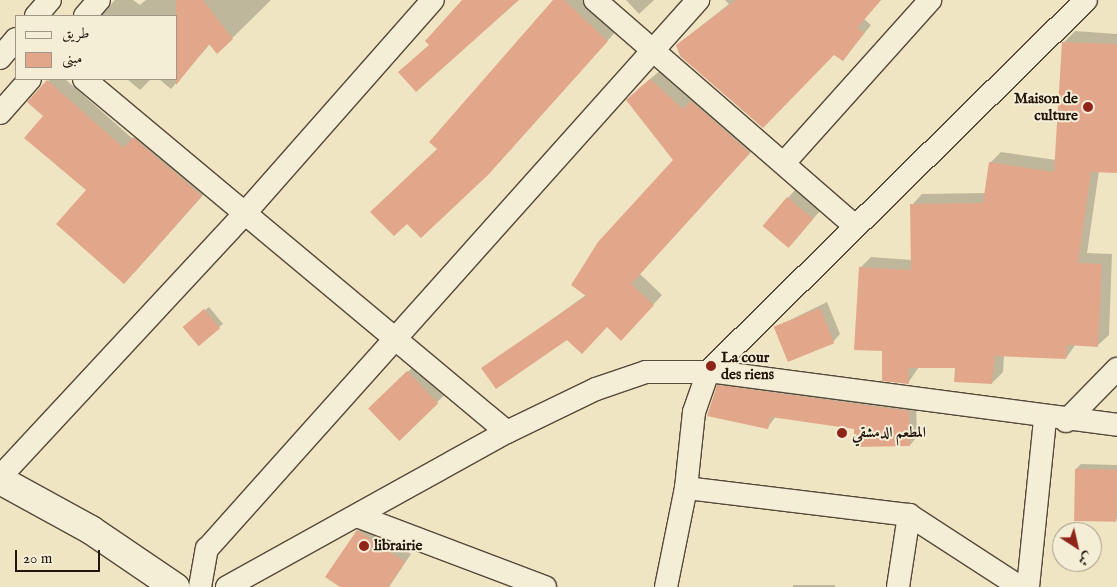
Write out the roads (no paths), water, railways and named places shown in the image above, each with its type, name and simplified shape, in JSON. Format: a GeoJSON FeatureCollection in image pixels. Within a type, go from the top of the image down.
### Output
{"type":"FeatureCollection","features":[{"type":"Feature","properties":{"kind":"street"},"geometry":{"type":"LineString","coordinates":[[37,15],[50,0]]}},
{"type":"Feature","properties":{"kind":"street"},"geometry":{"type":"LineString","coordinates":[[86,15],[99,0]]}},
{"type":"Feature","properties":{"kind":"street"},"geometry":{"type":"LineString","coordinates":[[175,587],[91,530],[0,478],[245,213],[433,0]]}},
{"type":"Feature","properties":{"kind":"street"},"geometry":{"type":"LineString","coordinates":[[595,0],[855,226]]}},
{"type":"Feature","properties":{"kind":"street"},"geometry":{"type":"LineString","coordinates":[[200,587],[207,549],[698,0]]}},
{"type":"Feature","properties":{"kind":"street"},"geometry":{"type":"LineString","coordinates":[[784,164],[930,0]]}},
{"type":"Feature","properties":{"kind":"street"},"geometry":{"type":"LineString","coordinates":[[666,587],[686,488],[694,412],[708,372],[1086,0]]}},
{"type":"Feature","properties":{"kind":"street"},"geometry":{"type":"LineString","coordinates":[[0,58],[15,40]]}},
{"type":"Feature","properties":{"kind":"street"},"geometry":{"type":"LineString","coordinates":[[0,113],[29,80]]}},
{"type":"Feature","properties":{"kind":"street"},"geometry":{"type":"LineString","coordinates":[[85,80],[507,432]]}},
{"type":"Feature","properties":{"kind":"street"},"geometry":{"type":"LineString","coordinates":[[1028,587],[1056,420],[1117,369]]}},
{"type":"Feature","properties":{"kind":"street"},"geometry":{"type":"LineString","coordinates":[[227,587],[507,432],[596,388],[646,372],[708,372],[1056,420],[1117,425]]}},
{"type":"Feature","properties":{"kind":"street"},"geometry":{"type":"LineString","coordinates":[[686,488],[909,515],[1020,587]]}},
{"type":"Feature","properties":{"kind":"street"},"geometry":{"type":"LineString","coordinates":[[898,587],[909,515]]}},
{"type":"Feature","properties":{"kind":"street"},"geometry":{"type":"LineString","coordinates":[[356,516],[545,587]]}},
{"type":"Feature","properties":{"kind":"place","name":"Maison de culture"},"geometry":{"type":"Point","coordinates":[1088,107]}},
{"type":"Feature","properties":{"kind":"place","name":"La cour des riens"},"geometry":{"type":"Point","coordinates":[711,366]}},
{"type":"Feature","properties":{"kind":"place","name":"المطعم الدمشقي"},"geometry":{"type":"Point","coordinates":[842,433]}},
{"type":"Feature","properties":{"kind":"place","name":"librairie"},"geometry":{"type":"Point","coordinates":[364,546]}}]}
